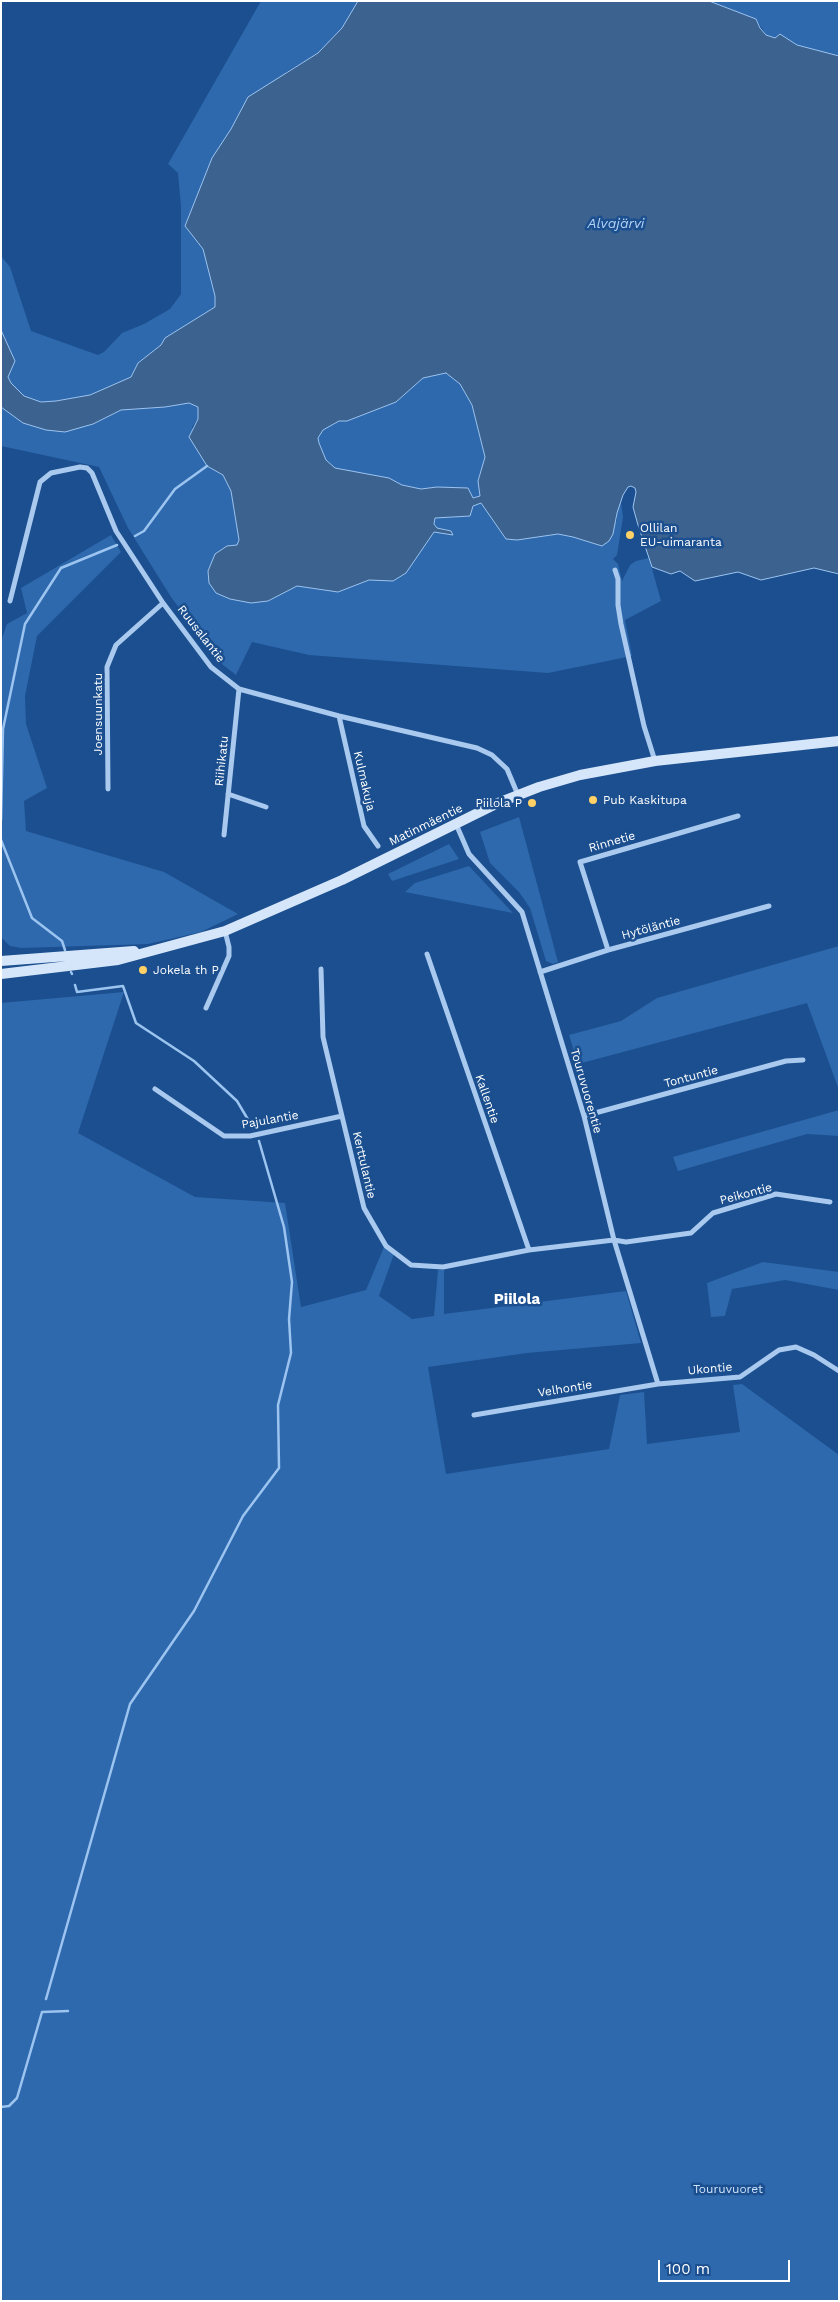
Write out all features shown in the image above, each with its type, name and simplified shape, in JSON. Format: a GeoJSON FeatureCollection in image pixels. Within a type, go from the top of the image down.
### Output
{"type":"FeatureCollection","features":[{"type":"Feature","properties":{"kind":"main road","name":"Matinmäentie"},"geometry":{"type":"LineString","coordinates":[[1,974],[97,964],[225,931],[335,883],[518,795],[580,775],[655,761],[839,741]]}},
{"type":"Feature","properties":{"kind":"main road","name":"Matinmäentie"},"geometry":{"type":"LineString","coordinates":[[1,962],[152,951]]}},
{"type":"Feature","properties":{"kind":"street","name":"Ruusalantie"},"geometry":{"type":"LineString","coordinates":[[10,601],[40,482],[51,473],[80,467],[87,468],[92,473],[116,531],[163,603],[211,667],[239,689],[339,716],[477,748],[492,755],[507,769],[518,795]]}},
{"type":"Feature","properties":{"kind":"street"},"geometry":{"type":"LineString","coordinates":[[615,570],[618,579],[618,605],[621,624],[644,726],[655,761]]}},
{"type":"Feature","properties":{"kind":"street","name":"Joensuunkatu"},"geometry":{"type":"LineString","coordinates":[[108,789],[107,667],[116,645],[163,603]]}},
{"type":"Feature","properties":{"kind":"street","name":"Riihikatu"},"geometry":{"type":"LineString","coordinates":[[224,835],[239,689]]}},
{"type":"Feature","properties":{"kind":"street","name":"Kulmakuja"},"geometry":{"type":"LineString","coordinates":[[339,716],[364,826],[378,846]]}},
{"type":"Feature","properties":{"kind":"street"},"geometry":{"type":"LineString","coordinates":[[228,794],[266,807]]}},
{"type":"Feature","properties":{"kind":"street","name":"Rinnetie"},"geometry":{"type":"LineString","coordinates":[[608,950],[580,862],[738,816]]}},
{"type":"Feature","properties":{"kind":"street","name":"Touruvuorentie"},"geometry":{"type":"LineString","coordinates":[[456,824],[469,854],[522,912],[584,1116],[614,1240],[658,1384]]}},
{"type":"Feature","properties":{"kind":"street","name":"Hytöläntie"},"geometry":{"type":"LineString","coordinates":[[540,972],[608,950],[769,906]]}},
{"type":"Feature","properties":{"kind":"street"},"geometry":{"type":"LineString","coordinates":[[206,1008],[229,956],[230,947],[225,931]]}},
{"type":"Feature","properties":{"kind":"street","name":"Kallentie"},"geometry":{"type":"LineString","coordinates":[[427,954],[529,1250]]}},
{"type":"Feature","properties":{"kind":"street","name":"Kerttulantie"},"geometry":{"type":"LineString","coordinates":[[321,969],[323,1037],[364,1208],[386,1246],[411,1265],[443,1267],[529,1250],[614,1240]]}},
{"type":"Feature","properties":{"kind":"street","name":"Tontuntie"},"geometry":{"type":"LineString","coordinates":[[584,1116],[786,1061],[803,1060]]}},
{"type":"Feature","properties":{"kind":"street","name":"Pajulantie"},"geometry":{"type":"LineString","coordinates":[[154,1090],[224,1136],[250,1136],[342,1116]]}},
{"type":"Feature","properties":{"kind":"street","name":"Peikontie"},"geometry":{"type":"LineString","coordinates":[[614,1240],[626,1242],[691,1233],[713,1213],[776,1194],[830,1202]]}},
{"type":"Feature","properties":{"kind":"street","name":"Ukontie"},"geometry":{"type":"LineString","coordinates":[[658,1384],[740,1377],[779,1350],[796,1347],[814,1355],[839,1371]]}},
{"type":"Feature","properties":{"kind":"street","name":"Velhontie"},"geometry":{"type":"LineString","coordinates":[[474,1415],[658,1384]]}},
{"type":"Feature","properties":{"kind":"green space"},"geometry":{"type":"Polygon","coordinates":[[[261,1],[358,1],[342,28],[318,53],[286,72],[186,227],[203,249],[215,296],[215,307],[165,338],[161,345],[138,363],[131,377],[119,383],[90,395],[56,401],[41,402],[24,396],[11,383],[8,377],[15,361],[1,330],[1,256],[10,267],[31,331],[98,355],[104,352],[122,333],[144,324],[170,309],[181,294],[181,207],[178,173],[168,164],[261,1]]]}},
{"type":"Feature","properties":{"kind":"green space"},"geometry":{"type":"Polygon","coordinates":[[[709,1],[839,1],[839,57],[797,45],[780,34],[775,38],[766,35],[756,19],[709,1]]]}},
{"type":"Feature","properties":{"kind":"green space"},"geometry":{"type":"Polygon","coordinates":[[[446,373],[460,384],[472,405],[485,457],[478,481],[480,496],[473,498],[449,495],[344,477],[326,460],[318,438],[323,430],[339,421],[347,421],[396,402],[423,378],[446,373]]]}},
{"type":"Feature","properties":{"kind":"green space"},"geometry":{"type":"Polygon","coordinates":[[[189,403],[198,407],[198,419],[192,427],[207,466],[223,475],[231,491],[239,540],[237,545],[268,601],[297,586],[338,592],[431,531],[451,531],[437,528],[434,524],[435,517],[470,516],[473,505],[481,503],[506,539],[517,540],[558,534],[601,546],[617,520],[617,513],[621,502],[623,517],[617,555],[613,559],[618,564],[622,581],[630,565],[636,561],[649,558],[661,601],[625,620],[632,656],[548,673],[309,655],[252,642],[236,675],[218,661],[171,597],[128,528],[99,467],[1,446],[1,407],[23,423],[93,424],[121,410],[165,407],[189,403]]]}},
{"type":"Feature","properties":{"kind":"green space"},"geometry":{"type":"Polygon","coordinates":[[[111,535],[121,552],[37,636],[25,696],[26,724],[47,788],[24,801],[26,831],[164,872],[238,914],[201,932],[148,944],[21,948],[10,946],[1,937],[1,641],[7,624],[27,613],[21,588],[111,535]]]}},
{"type":"Feature","properties":{"kind":"green space"},"geometry":{"type":"Polygon","coordinates":[[[519,817],[558,962],[553,964],[546,961],[530,908],[519,892],[490,863],[480,832],[519,817]]]}},
{"type":"Feature","properties":{"kind":"green space"},"geometry":{"type":"Polygon","coordinates":[[[449,844],[459,859],[392,881],[388,874],[449,844]]]}},
{"type":"Feature","properties":{"kind":"green space"},"geometry":{"type":"Polygon","coordinates":[[[469,866],[513,913],[405,892],[415,883],[469,866]]]}},
{"type":"Feature","properties":{"kind":"green space"},"geometry":{"type":"Polygon","coordinates":[[[839,946],[839,1090],[807,1003],[578,1064],[569,1035],[621,1021],[657,998],[839,946]]]}},
{"type":"Feature","properties":{"kind":"green space","name":"Touruvuoret"},"geometry":{"type":"Polygon","coordinates":[[[124,992],[78,1133],[195,1197],[285,1203],[301,1307],[366,1290],[384,1247],[394,1254],[379,1296],[412,1319],[434,1316],[438,1270],[444,1270],[444,1314],[626,1291],[641,1343],[527,1353],[428,1367],[446,1474],[609,1449],[620,1395],[644,1392],[647,1444],[740,1432],[733,1385],[742,1384],[839,1455],[839,2301],[1,2301],[1,1003],[124,992]]]}},
{"type":"Feature","properties":{"kind":"green space"},"geometry":{"type":"Polygon","coordinates":[[[839,1110],[839,1136],[807,1134],[678,1171],[673,1157],[839,1110]]]}},
{"type":"Feature","properties":{"kind":"green space"},"geometry":{"type":"Polygon","coordinates":[[[763,1262],[839,1272],[839,1290],[785,1280],[732,1289],[725,1316],[711,1317],[707,1283],[763,1262]]]}},
{"type":"Feature","properties":{"kind":"water","name":"Alvajärvi"},"geometry":{"type":"Polygon","coordinates":[[[358,1],[709,1],[756,19],[766,35],[775,38],[780,34],[797,45],[839,56],[839,574],[814,568],[761,580],[738,572],[695,581],[680,571],[671,574],[652,567],[633,507],[635,488],[631,486],[628,487],[623,495],[613,534],[609,541],[602,546],[558,534],[517,540],[506,539],[481,503],[473,506],[470,516],[435,518],[434,524],[437,528],[451,531],[453,535],[434,532],[406,573],[393,581],[369,580],[338,592],[297,586],[268,601],[251,603],[230,599],[216,593],[209,583],[208,571],[215,554],[227,546],[237,545],[239,540],[231,491],[223,475],[207,466],[189,437],[198,419],[198,407],[189,403],[165,407],[121,410],[93,424],[65,432],[46,430],[23,423],[1,407],[1,330],[15,361],[8,377],[11,383],[24,396],[41,402],[56,401],[90,395],[131,377],[138,363],[161,345],[165,338],[215,307],[215,296],[203,249],[185,226],[212,158],[231,129],[248,97],[318,53],[342,28],[358,1]],[[446,373],[423,378],[396,402],[347,421],[339,421],[323,430],[318,438],[326,460],[335,468],[389,478],[402,485],[421,489],[437,487],[468,488],[473,498],[480,496],[478,481],[485,457],[472,405],[460,384],[446,373]]]}},
{"type":"Feature","properties":{"kind":"waterway"},"geometry":{"type":"LineString","coordinates":[[135,536],[144,531],[175,489],[207,466]]}},
{"type":"Feature","properties":{"kind":"waterway"},"geometry":{"type":"LineString","coordinates":[[1,820],[3,729],[25,624],[61,568],[117,545]]}},
{"type":"Feature","properties":{"kind":"waterway"},"geometry":{"type":"LineString","coordinates":[[1,840],[32,918],[62,941],[65,950]]}},
{"type":"Feature","properties":{"kind":"waterway"},"geometry":{"type":"LineString","coordinates":[[75,985],[77,992],[123,986],[136,1023],[194,1061],[237,1101],[253,1128]]}},
{"type":"Feature","properties":{"kind":"waterway"},"geometry":{"type":"LineString","coordinates":[[46,1999],[130,1704],[194,1611],[243,1516],[279,1468],[278,1405],[291,1353],[289,1319],[292,1282],[284,1227],[259,1141]]}},
{"type":"Feature","properties":{"kind":"waterway"},"geometry":{"type":"LineString","coordinates":[[1,2107],[9,2106],[17,2098],[42,2012],[68,2011]]}},
{"type":"Feature","properties":{"kind":"place","name":"Ollilan EU-uimaranta"},"geometry":{"type":"Point","coordinates":[630,535]}},
{"type":"Feature","properties":{"kind":"place","name":"Pub Kaskitupa"},"geometry":{"type":"Point","coordinates":[593,800]}},
{"type":"Feature","properties":{"kind":"place","name":"Piilola P"},"geometry":{"type":"Point","coordinates":[532,803]}},
{"type":"Feature","properties":{"kind":"place","name":"Jokela th P"},"geometry":{"type":"Point","coordinates":[143,970]}},
{"type":"Feature","properties":{"kind":"district","name":"Piilola"},"geometry":{"type":"Point","coordinates":[517,1300]}}]}
